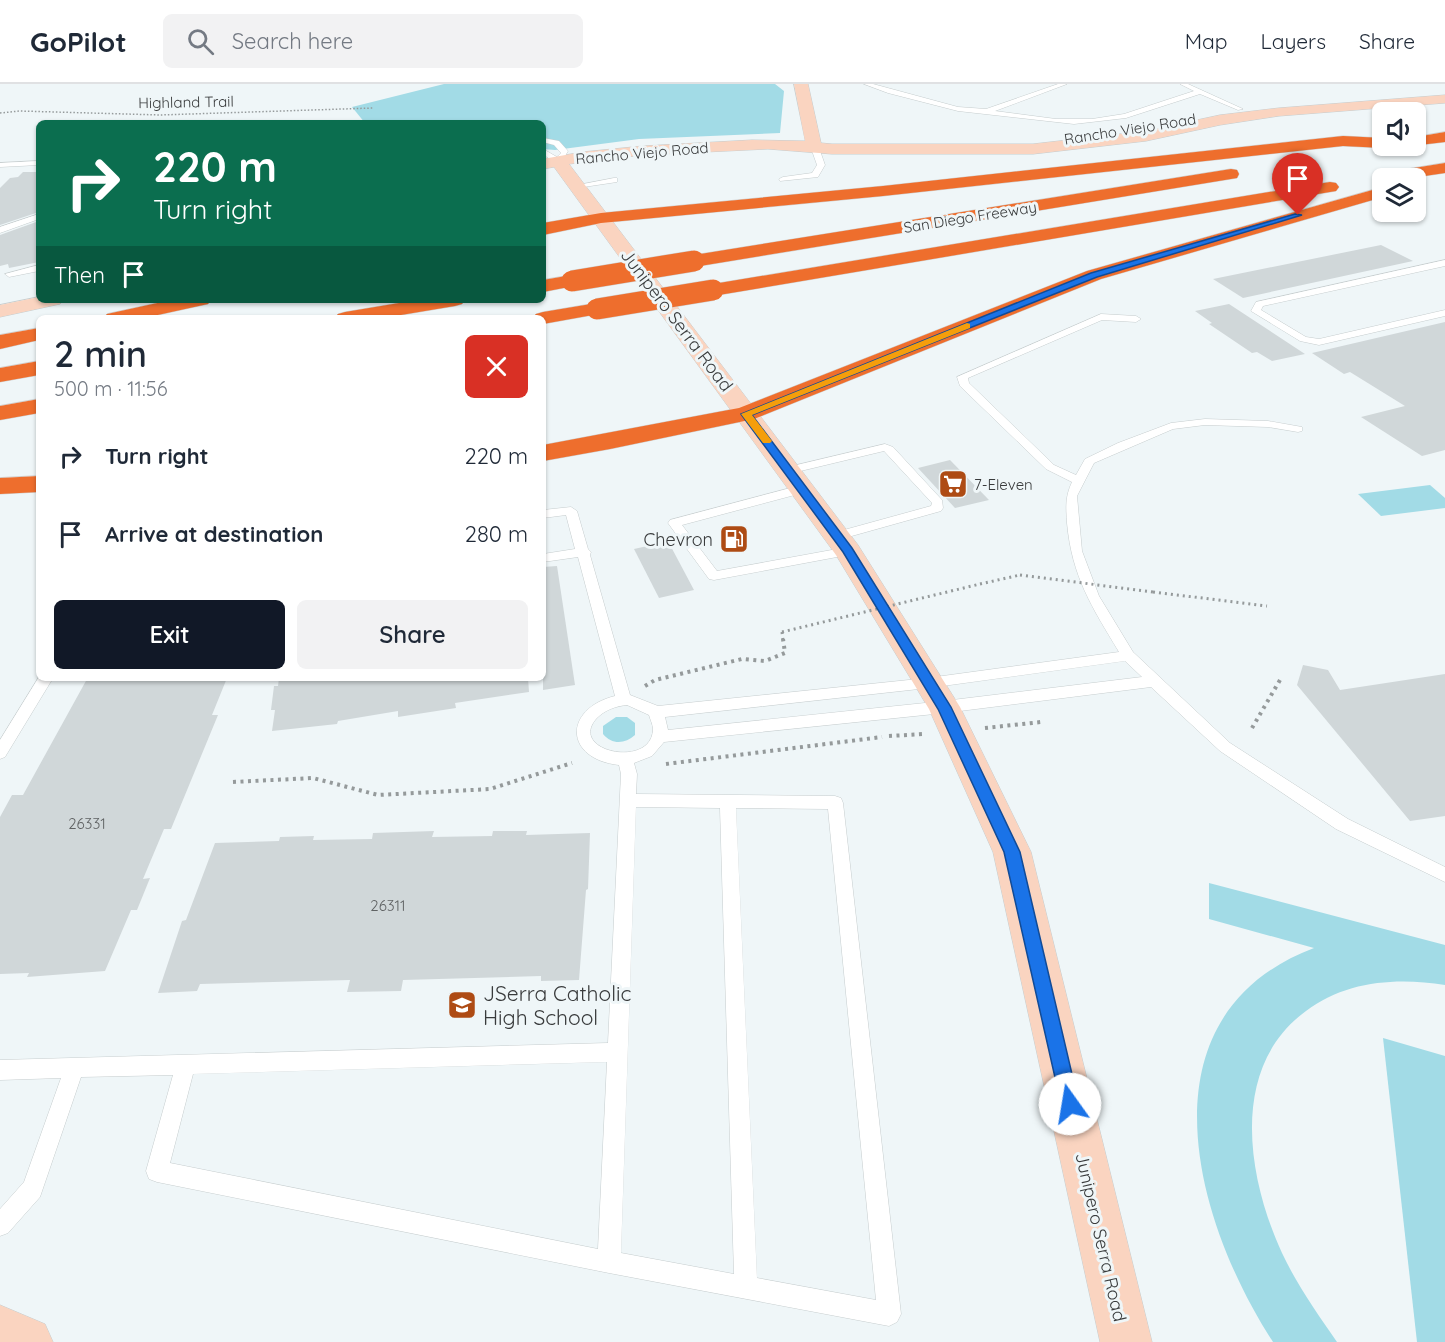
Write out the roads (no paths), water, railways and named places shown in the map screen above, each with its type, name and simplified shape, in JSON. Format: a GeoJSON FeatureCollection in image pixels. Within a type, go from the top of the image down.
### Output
{"type":"FeatureCollection","features":[{"type":"Feature","properties":{"kind":"highway"},"geometry":{"type":"LineString","coordinates":[[1426,141],[1445,138]]}},
{"type":"Feature","properties":{"kind":"highway"},"geometry":{"type":"LineString","coordinates":[[546,228],[601,218],[883,191],[1343,141],[1372,142]]}},
{"type":"Feature","properties":{"kind":"highway"},"geometry":{"type":"LineString","coordinates":[[1278,166],[1372,150]]}},
{"type":"Feature","properties":{"kind":"highway","name":"San Diego Freeway"},"geometry":{"type":"LineString","coordinates":[[1426,171],[1445,168]]}},
{"type":"Feature","properties":{"kind":"highway","name":"San Diego Freeway"},"geometry":{"type":"LineString","coordinates":[[546,285],[1242,172]]}},
{"type":"Feature","properties":{"kind":"highway"},"geometry":{"type":"LineString","coordinates":[[1426,181],[1445,176]]}},
{"type":"Feature","properties":{"kind":"highway","name":"San Diego Freeway"},"geometry":{"type":"LineString","coordinates":[[546,318],[1372,180]]}},
{"type":"Feature","properties":{"kind":"highway"},"geometry":{"type":"LineString","coordinates":[[546,453],[746,414],[1094,275],[1372,195]]}},
{"type":"Feature","properties":{"kind":"highway"},"geometry":{"type":"LineString","coordinates":[[128,315],[186,303]]}},
{"type":"Feature","properties":{"kind":"highway"},"geometry":{"type":"LineString","coordinates":[[363,315],[437,303]]}},
{"type":"Feature","properties":{"kind":"highway"},"geometry":{"type":"LineString","coordinates":[[0,342],[36,334]]}},
{"type":"Feature","properties":{"kind":"highway"},"geometry":{"type":"LineString","coordinates":[[0,375],[36,369]]}},
{"type":"Feature","properties":{"kind":"highway"},"geometry":{"type":"LineString","coordinates":[[0,413],[36,407]]}},
{"type":"Feature","properties":{"kind":"highway"},"geometry":{"type":"LineString","coordinates":[[0,486],[36,484]]}},
{"type":"Feature","properties":{"kind":"main road"},"geometry":{"type":"LineString","coordinates":[[801,84],[814,146]]}},
{"type":"Feature","properties":{"kind":"main road","name":"Rancho Viejo Road"},"geometry":{"type":"LineString","coordinates":[[551,162],[665,150],[767,144],[832,149],[1033,149],[1146,136],[1247,112],[1303,102],[1445,92]]}},
{"type":"Feature","properties":{"kind":"main road","name":"Rancho Viejo Road"},"geometry":{"type":"LineString","coordinates":[[1247,112],[1445,99]]}},
{"type":"Feature","properties":{"kind":"main road","name":"Junipero Serra Road"},"geometry":{"type":"LineString","coordinates":[[551,162],[577,186],[842,544],[936,695],[1012,852],[1126,1342]]}},
{"type":"Feature","properties":{"kind":"main road"},"geometry":{"type":"LineString","coordinates":[[0,311],[39,303]]}},
{"type":"Feature","properties":{"kind":"main road"},"geometry":{"type":"LineString","coordinates":[[0,1331],[27,1342]]}},
{"type":"Feature","properties":{"kind":"lane"},"geometry":{"type":"LineString","coordinates":[[867,84],[890,93],[958,109],[987,111],[1016,117],[1094,120],[1125,116],[1184,95],[1201,92]]}},
{"type":"Feature","properties":{"kind":"lane"},"geometry":{"type":"LineString","coordinates":[[987,111],[1064,84]]}},
{"type":"Feature","properties":{"kind":"lane"},"geometry":{"type":"LineString","coordinates":[[1183,84],[1247,112]]}},
{"type":"Feature","properties":{"kind":"lane"},"geometry":{"type":"LineString","coordinates":[[546,141],[556,143],[565,153],[551,162]]}},
{"type":"Feature","properties":{"kind":"lane"},"geometry":{"type":"LineString","coordinates":[[783,179],[815,175],[821,165],[814,146]]}},
{"type":"Feature","properties":{"kind":"lane"},"geometry":{"type":"LineString","coordinates":[[0,165],[36,164]]}},
{"type":"Feature","properties":{"kind":"lane"},"geometry":{"type":"LineString","coordinates":[[577,186],[614,180]]}},
{"type":"Feature","properties":{"kind":"lane"},"geometry":{"type":"LineString","coordinates":[[0,230],[36,217]]}},
{"type":"Feature","properties":{"kind":"lane"},"geometry":{"type":"LineString","coordinates":[[1445,263],[1259,304],[1256,311],[1303,339],[1319,342],[1445,313]]}},
{"type":"Feature","properties":{"kind":"lane"},"geometry":{"type":"LineString","coordinates":[[9,274],[36,269]]}},
{"type":"Feature","properties":{"kind":"lane"},"geometry":{"type":"LineString","coordinates":[[1079,481],[1050,467],[964,384],[962,377],[1101,317],[1136,319]]}},
{"type":"Feature","properties":{"kind":"lane"},"geometry":{"type":"LineString","coordinates":[[1298,429],[1268,424],[1205,422],[1171,426],[1089,461],[1071,496],[1076,551],[1092,596],[1128,656],[1225,747],[1342,824],[1445,875]]}},
{"type":"Feature","properties":{"kind":"lane"},"geometry":{"type":"LineString","coordinates":[[885,447],[939,503],[936,508],[842,544],[714,576],[674,523],[795,480],[885,447]]}},
{"type":"Feature","properties":{"kind":"lane"},"geometry":{"type":"LineString","coordinates":[[546,514],[571,511],[585,552],[624,700]]}},
{"type":"Feature","properties":{"kind":"lane"},"geometry":{"type":"LineString","coordinates":[[546,558],[585,552]]}},
{"type":"Feature","properties":{"kind":"lane"},"geometry":{"type":"LineString","coordinates":[[660,737],[936,695],[1128,656]]}},
{"type":"Feature","properties":{"kind":"lane"},"geometry":{"type":"LineString","coordinates":[[0,753],[44,681]]}},
{"type":"Feature","properties":{"kind":"lane"},"geometry":{"type":"LineString","coordinates":[[656,712],[1154,681]]}},
{"type":"Feature","properties":{"kind":"lane"},"geometry":{"type":"LineString","coordinates":[[624,700],[643,703],[656,712],[662,724],[660,737],[646,752],[625,759],[606,758],[592,750],[584,738],[584,724],[593,712],[607,703],[624,700]]}},
{"type":"Feature","properties":{"kind":"lane"},"geometry":{"type":"LineString","coordinates":[[609,1262],[629,774],[625,759]]}},
{"type":"Feature","properties":{"kind":"lane"},"geometry":{"type":"LineString","coordinates":[[186,1065],[157,1171],[609,1262],[889,1314],[835,802],[628,800]]}},
{"type":"Feature","properties":{"kind":"lane"},"geometry":{"type":"LineString","coordinates":[[728,801],[746,1287]]}},
{"type":"Feature","properties":{"kind":"lane"},"geometry":{"type":"LineString","coordinates":[[0,1070],[618,1052]]}},
{"type":"Feature","properties":{"kind":"lane"},"geometry":{"type":"LineString","coordinates":[[0,1225],[32,1189],[74,1068]]}},
{"type":"Feature","properties":{"kind":"place","name":"7-Eleven"},"geometry":{"type":"Point","coordinates":[953,484]}},
{"type":"Feature","properties":{"kind":"place","name":"Chevron"},"geometry":{"type":"Point","coordinates":[734,539]}},
{"type":"Feature","properties":{"kind":"place","name":"JSerra Catholic High School"},"geometry":{"type":"Point","coordinates":[462,1005]}}]}
